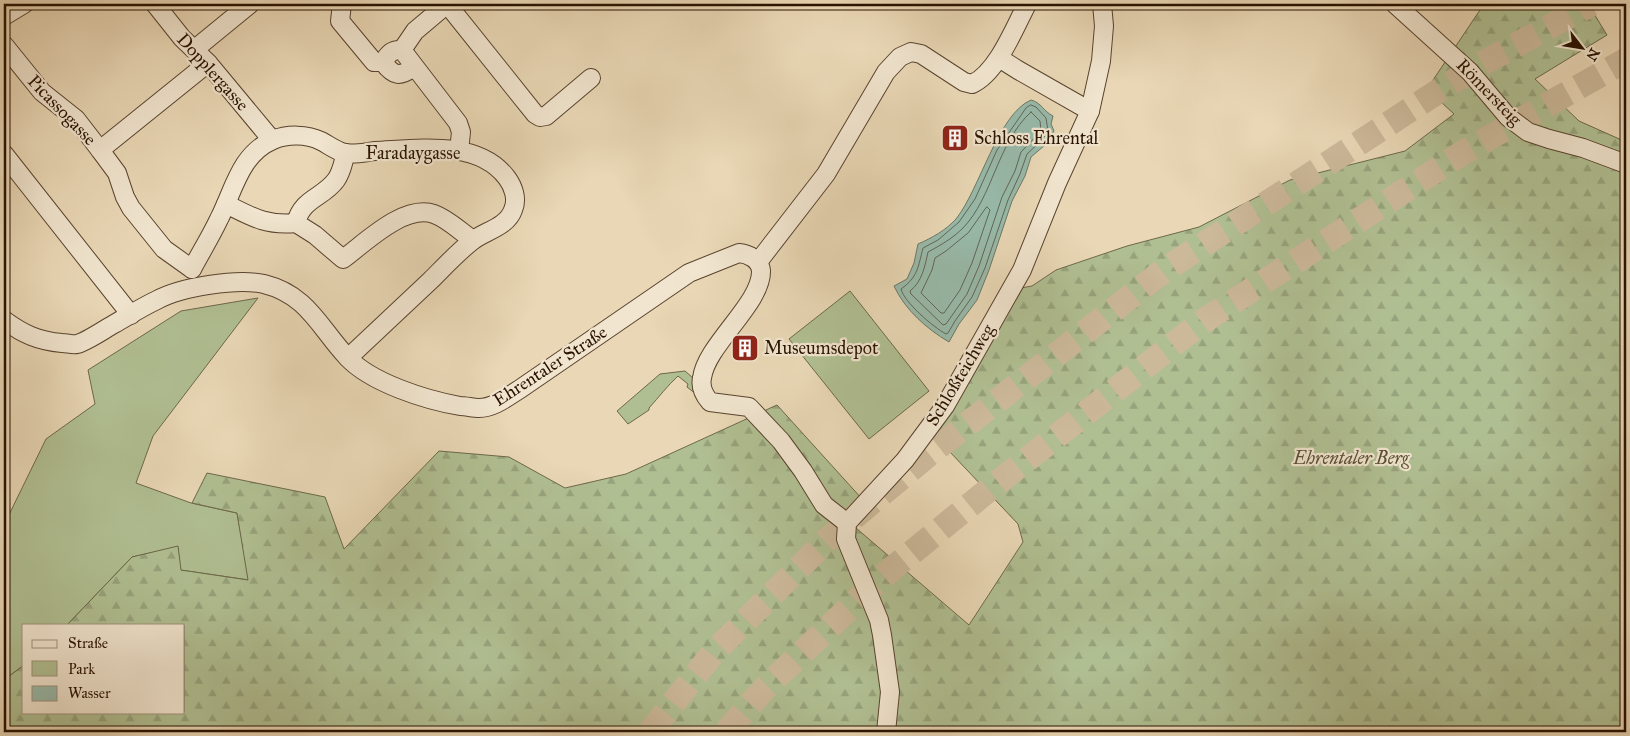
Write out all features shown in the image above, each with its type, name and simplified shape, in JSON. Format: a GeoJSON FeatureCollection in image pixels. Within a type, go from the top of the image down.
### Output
{"type":"FeatureCollection","features":[{"type":"Feature","properties":{"kind":"street"},"geometry":{"type":"LineString","coordinates":[[4,16],[24,4]]}},
{"type":"Feature","properties":{"kind":"street","name":"Dopplergasse"},"geometry":{"type":"LineString","coordinates":[[155,4],[182,38],[208,63],[272,140]]}},
{"type":"Feature","properties":{"kind":"street"},"geometry":{"type":"LineString","coordinates":[[342,4],[340,21],[374,62],[383,62]]}},
{"type":"Feature","properties":{"kind":"street"},"geometry":{"type":"LineString","coordinates":[[402,50],[415,31],[447,4],[534,114],[540,117],[546,116],[591,78]]}},
{"type":"Feature","properties":{"kind":"street"},"geometry":{"type":"LineString","coordinates":[[886,732],[890,692],[882,635],[879,620],[846,539],[847,523],[824,505],[781,440],[749,407],[710,402],[703,394],[702,378],[706,366],[756,289],[761,269],[758,262],[826,174],[886,72],[900,57],[911,52],[921,54],[964,82],[972,84],[978,82],[999,58],[1026,4]]}},
{"type":"Feature","properties":{"kind":"street","name":"Schloßteichweg"},"geometry":{"type":"LineString","coordinates":[[847,523],[905,460],[945,406],[1022,270],[1057,183],[1090,111],[1101,61],[1104,26],[1102,4]]}},
{"type":"Feature","properties":{"kind":"street","name":"Römersteig"},"geometry":{"type":"LineString","coordinates":[[1395,4],[1470,72],[1508,117],[1528,132],[1583,148],[1626,164]]}},
{"type":"Feature","properties":{"kind":"street"},"geometry":{"type":"LineString","coordinates":[[195,49],[245,5]]}},
{"type":"Feature","properties":{"kind":"street","name":"Picassogasse"},"geometry":{"type":"LineString","coordinates":[[4,45],[42,92],[76,119],[117,173],[131,208],[164,249],[192,269]]}},
{"type":"Feature","properties":{"kind":"street"},"geometry":{"type":"LineString","coordinates":[[383,62],[390,52],[402,50]]}},
{"type":"Feature","properties":{"kind":"street"},"geometry":{"type":"LineString","coordinates":[[402,50],[458,123],[461,132],[459,151]]}},
{"type":"Feature","properties":{"kind":"street"},"geometry":{"type":"LineString","coordinates":[[999,58],[1090,111]]}},
{"type":"Feature","properties":{"kind":"street"},"geometry":{"type":"LineString","coordinates":[[383,62],[389,70],[399,74],[414,67]]}},
{"type":"Feature","properties":{"kind":"street"},"geometry":{"type":"LineString","coordinates":[[100,150],[208,63]]}},
{"type":"Feature","properties":{"kind":"street","name":"Faradaygasse"},"geometry":{"type":"LineString","coordinates":[[192,269],[226,204],[239,172],[258,149],[272,140],[298,136],[313,138],[346,153],[397,150],[459,151],[477,155],[490,162],[501,171],[511,184],[515,196],[513,211],[509,217],[502,224],[473,240],[348,358]]}},
{"type":"Feature","properties":{"kind":"street"},"geometry":{"type":"LineString","coordinates":[[296,223],[298,213],[304,206],[334,182],[340,173],[346,153]]}},
{"type":"Feature","properties":{"kind":"street"},"geometry":{"type":"LineString","coordinates":[[4,154],[131,315]]}},
{"type":"Feature","properties":{"kind":"street"},"geometry":{"type":"LineString","coordinates":[[226,204],[264,222],[296,223],[315,235],[343,259],[400,217],[413,212],[424,212],[441,217],[473,240]]}},
{"type":"Feature","properties":{"kind":"street","name":"Ehrentaler Straße"},"geometry":{"type":"LineString","coordinates":[[4,320],[21,333],[47,342],[77,344],[173,293],[193,288],[231,283],[260,284],[280,288],[298,300],[312,313],[348,358],[361,369],[388,384],[423,398],[479,408],[493,405],[520,390],[689,273],[739,253],[753,257],[758,262]]}},
{"type":"Feature","properties":{"kind":"street"},"geometry":{"type":"LineString","coordinates":[[192,269],[193,288]]}},
{"type":"Feature","properties":{"kind":"green space","name":"Ehrentaler Berg"},"geometry":{"type":"Polygon","coordinates":[[[1484,4],[1588,4],[1607,35],[1535,79],[1579,121],[1626,142],[1626,729],[1622,732],[4,732],[4,680],[22,666],[22,714],[185,714],[185,624],[68,624],[132,557],[178,546],[181,570],[248,580],[237,513],[192,503],[207,473],[325,497],[344,549],[439,451],[509,457],[565,488],[626,474],[777,405],[863,500],[856,528],[969,625],[1023,542],[1018,524],[933,434],[1021,288],[1032,286],[1056,270],[1127,246],[1199,227],[1290,180],[1405,151],[1454,114],[1427,89],[1484,4]]]}},
{"type":"Feature","properties":{"kind":"green space"},"geometry":{"type":"Polygon","coordinates":[[[850,291],[929,391],[869,439],[789,339],[850,291]]]}},
{"type":"Feature","properties":{"kind":"green space"},"geometry":{"type":"Polygon","coordinates":[[[258,298],[153,436],[136,483],[191,503],[237,513],[249,580],[180,570],[178,547],[132,557],[68,624],[22,624],[22,666],[4,680],[4,525],[46,439],[95,404],[88,370],[181,311],[258,298]]]}},
{"type":"Feature","properties":{"kind":"green space"},"geometry":{"type":"Polygon","coordinates":[[[685,371],[693,378],[696,394],[678,376],[649,410],[628,424],[617,411],[660,374],[685,371]]]}},
{"type":"Feature","properties":{"kind":"water"},"geometry":{"type":"Polygon","coordinates":[[[1031,100],[1038,103],[1053,116],[1051,124],[1054,131],[1045,145],[1031,157],[1025,176],[1012,201],[977,300],[959,324],[949,342],[910,311],[894,286],[907,279],[914,263],[918,244],[939,233],[956,219],[965,206],[999,136],[1009,120],[1019,108],[1031,100]]]}},
{"type":"Feature","properties":{"kind":"tunnel"},"geometry":{"type":"LineString","coordinates":[[650,732],[714,652],[828,539],[928,455],[1163,271],[1474,68],[1591,4]]}},
{"type":"Feature","properties":{"kind":"tunnel"},"geometry":{"type":"LineString","coordinates":[[726,732],[765,688],[882,577],[992,487],[1202,322],[1464,152],[1626,60]]}},
{"type":"Feature","properties":{"kind":"place","name":"Schloss Ehrental"},"geometry":{"type":"Point","coordinates":[955,138]}},
{"type":"Feature","properties":{"kind":"place","name":"Museumsdepot"},"geometry":{"type":"Point","coordinates":[745,348]}}]}
